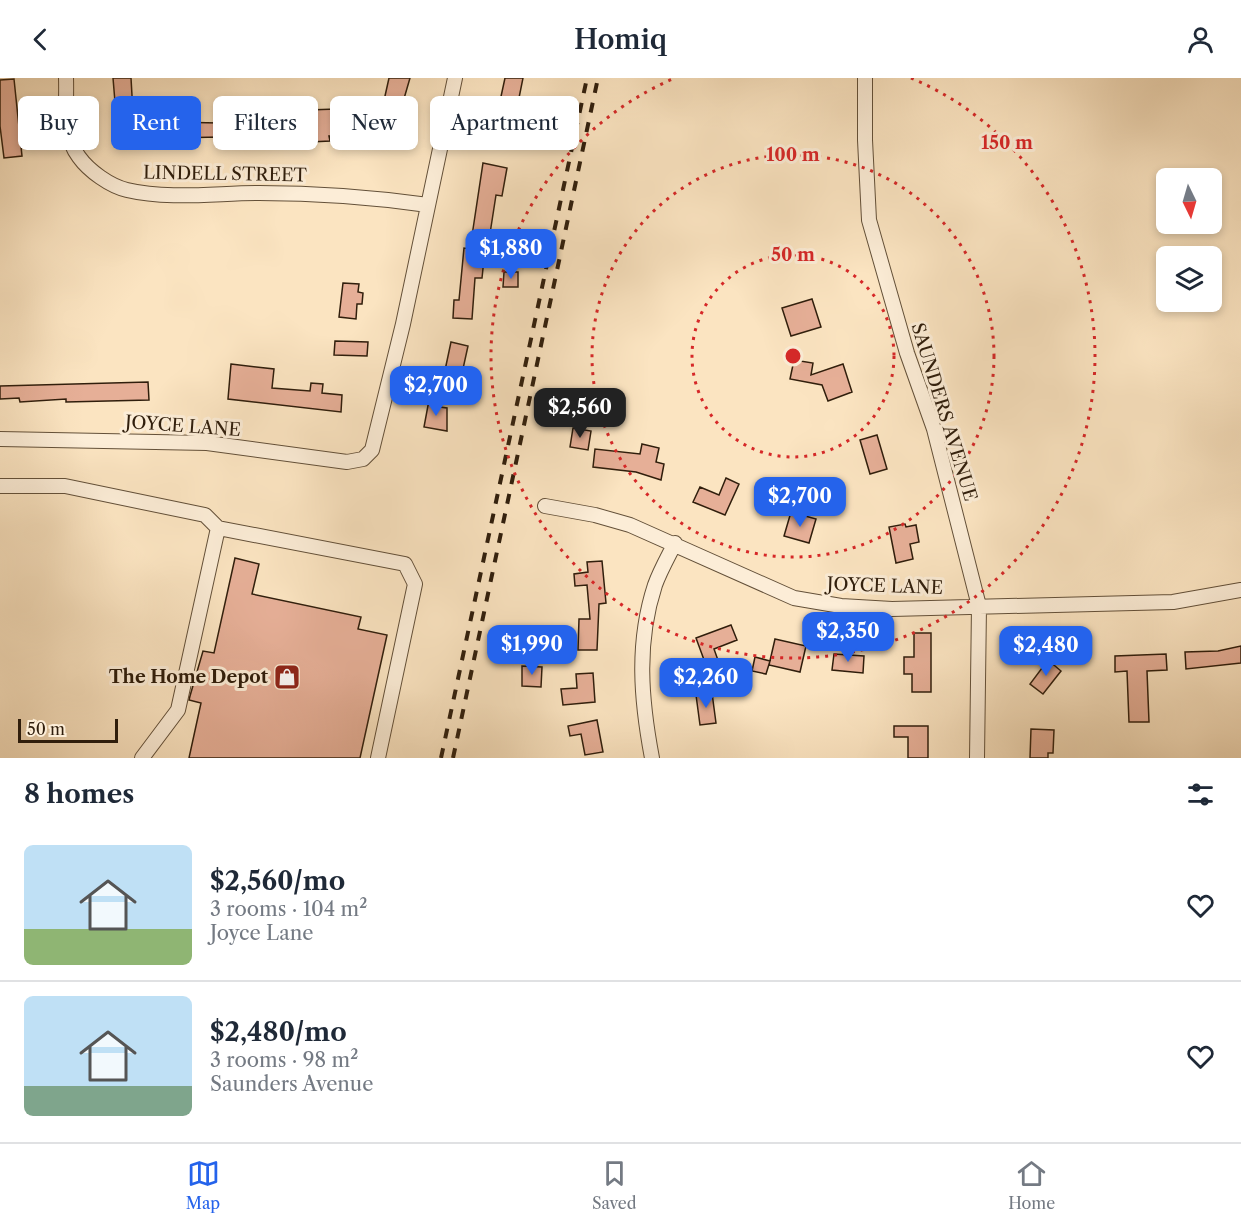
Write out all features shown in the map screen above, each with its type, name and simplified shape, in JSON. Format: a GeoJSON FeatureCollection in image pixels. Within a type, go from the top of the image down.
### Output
{"type":"FeatureCollection","features":[{"type":"Feature","properties":{"kind":"street","name":"LINDELL STREET"},"geometry":{"type":"LineString","coordinates":[[66,78],[67,135],[78,157],[96,174],[125,190],[153,194],[312,193],[365,196],[428,205]]}},
{"type":"Feature","properties":{"kind":"street"},"geometry":{"type":"LineString","coordinates":[[428,205],[455,78]]}},
{"type":"Feature","properties":{"kind":"street","name":"SAUNDERS AVENUE"},"geometry":{"type":"LineString","coordinates":[[866,78],[865,140],[869,220],[883,275],[951,489],[979,606],[977,758]]}},
{"type":"Feature","properties":{"kind":"street","name":"JOYCE LANE"},"geometry":{"type":"LineString","coordinates":[[0,439],[207,443],[347,462],[363,459],[372,450],[428,205]]}},
{"type":"Feature","properties":{"kind":"street"},"geometry":{"type":"LineString","coordinates":[[0,486],[65,486],[205,515],[218,528],[405,564],[415,584],[378,758]]}},
{"type":"Feature","properties":{"kind":"street","name":"JOYCE LANE"},"geometry":{"type":"LineString","coordinates":[[545,506],[595,514],[675,543],[794,598],[841,606],[892,609],[1173,602],[1241,590]]}},
{"type":"Feature","properties":{"kind":"street"},"geometry":{"type":"LineString","coordinates":[[142,758],[178,710],[218,528]]}},
{"type":"Feature","properties":{"kind":"street"},"geometry":{"type":"LineString","coordinates":[[652,758],[642,705],[642,641],[655,584],[675,543]]}},
{"type":"Feature","properties":{"kind":"building"},"geometry":{"type":"Polygon","coordinates":[[[113,78],[131,78],[132,96],[114,96],[113,78]]]}},
{"type":"Feature","properties":{"kind":"building"},"geometry":{"type":"Polygon","coordinates":[[[389,78],[410,78],[405,96],[385,96],[389,78]]]}},
{"type":"Feature","properties":{"kind":"building"},"geometry":{"type":"Polygon","coordinates":[[[505,78],[523,78],[519,96],[501,96],[505,78]]]}},
{"type":"Feature","properties":{"kind":"building"},"geometry":{"type":"Polygon","coordinates":[[[14,79],[18,118],[18,150],[21,150],[22,156],[4,158],[0,126],[0,80],[14,79]]]}},
{"type":"Feature","properties":{"kind":"building"},"geometry":{"type":"Polygon","coordinates":[[[330,109],[330,141],[318,142],[318,110],[330,109]]]}},
{"type":"Feature","properties":{"kind":"building"},"geometry":{"type":"Polygon","coordinates":[[[201,123],[213,123],[213,137],[201,137],[201,123]]]}},
{"type":"Feature","properties":{"kind":"building"},"geometry":{"type":"Polygon","coordinates":[[[483,163],[507,168],[502,196],[496,195],[489,240],[486,240],[482,278],[475,278],[472,319],[453,318],[454,300],[459,300],[464,248],[470,249],[483,163]]]}},
{"type":"Feature","properties":{"kind":"building"},"geometry":{"type":"Polygon","coordinates":[[[504,272],[518,272],[518,287],[503,287],[504,272]]]}},
{"type":"Feature","properties":{"kind":"building"},"geometry":{"type":"Polygon","coordinates":[[[343,283],[359,284],[358,292],[363,293],[362,304],[357,304],[356,319],[339,317],[343,283]]]}},
{"type":"Feature","properties":{"kind":"building"},"geometry":{"type":"Polygon","coordinates":[[[812,299],[821,327],[791,336],[782,308],[812,299]]]}},
{"type":"Feature","properties":{"kind":"building"},"geometry":{"type":"Polygon","coordinates":[[[335,341],[368,342],[367,356],[334,355],[335,341]]]}},
{"type":"Feature","properties":{"kind":"building"},"geometry":{"type":"Polygon","coordinates":[[[451,342],[468,346],[461,378],[444,375],[451,342]]]}},
{"type":"Feature","properties":{"kind":"building"},"geometry":{"type":"Polygon","coordinates":[[[794,360],[813,363],[811,375],[843,364],[852,392],[828,401],[822,385],[790,379],[794,360]]]}},
{"type":"Feature","properties":{"kind":"building"},"geometry":{"type":"Polygon","coordinates":[[[231,364],[274,369],[272,388],[310,391],[311,383],[323,384],[322,393],[342,395],[341,412],[228,399],[231,364]]]}},
{"type":"Feature","properties":{"kind":"building"},"geometry":{"type":"Polygon","coordinates":[[[148,382],[149,400],[66,402],[66,399],[20,402],[19,398],[0,399],[0,386],[148,382]]]}},
{"type":"Feature","properties":{"kind":"building"},"geometry":{"type":"Polygon","coordinates":[[[429,400],[440,402],[440,407],[447,408],[447,431],[424,427],[429,400]]]}},
{"type":"Feature","properties":{"kind":"building"},"geometry":{"type":"Polygon","coordinates":[[[573,428],[591,431],[588,450],[570,447],[573,428]]]}},
{"type":"Feature","properties":{"kind":"building"},"geometry":{"type":"Polygon","coordinates":[[[877,435],[887,469],[870,474],[860,440],[877,435]]]}},
{"type":"Feature","properties":{"kind":"building"},"geometry":{"type":"Polygon","coordinates":[[[642,444],[659,448],[656,462],[664,464],[661,480],[636,472],[593,467],[595,449],[640,454],[642,444]]]}},
{"type":"Feature","properties":{"kind":"building"},"geometry":{"type":"Polygon","coordinates":[[[726,478],[739,484],[725,515],[693,502],[700,487],[719,495],[726,478]]]}},
{"type":"Feature","properties":{"kind":"building"},"geometry":{"type":"Polygon","coordinates":[[[791,512],[816,519],[809,543],[784,536],[791,512]]]}},
{"type":"Feature","properties":{"kind":"building"},"geometry":{"type":"Polygon","coordinates":[[[905,524],[906,527],[916,525],[919,542],[910,544],[913,559],[896,563],[889,527],[905,524]]]}},
{"type":"Feature","properties":{"kind":"building","name":"The Home Depot"},"geometry":{"type":"Polygon","coordinates":[[[235,558],[259,564],[252,594],[361,617],[358,629],[387,635],[360,758],[189,758],[201,703],[189,700],[203,651],[214,653],[235,558]]]}},
{"type":"Feature","properties":{"kind":"building"},"geometry":{"type":"Polygon","coordinates":[[[602,561],[606,603],[599,604],[597,650],[578,650],[579,619],[590,619],[587,585],[575,586],[574,574],[588,572],[587,562],[602,561]]]}},
{"type":"Feature","properties":{"kind":"building"},"geometry":{"type":"Polygon","coordinates":[[[731,625],[737,640],[714,649],[719,663],[707,668],[696,638],[731,625]]]}},
{"type":"Feature","properties":{"kind":"building"},"geometry":{"type":"Polygon","coordinates":[[[914,633],[931,633],[931,692],[912,692],[912,674],[904,674],[904,657],[914,657],[914,633]]]}},
{"type":"Feature","properties":{"kind":"building"},"geometry":{"type":"Polygon","coordinates":[[[775,639],[806,646],[800,672],[769,665],[775,639]]]}},
{"type":"Feature","properties":{"kind":"building"},"geometry":{"type":"Polygon","coordinates":[[[1241,646],[1241,663],[1186,669],[1185,652],[1218,651],[1241,646]]]}},
{"type":"Feature","properties":{"kind":"building"},"geometry":{"type":"Polygon","coordinates":[[[834,654],[864,656],[863,673],[832,670],[834,654]]]}},
{"type":"Feature","properties":{"kind":"building"},"geometry":{"type":"Polygon","coordinates":[[[1166,654],[1167,670],[1147,671],[1149,722],[1129,722],[1127,671],[1115,672],[1115,656],[1166,654]]]}},
{"type":"Feature","properties":{"kind":"building"},"geometry":{"type":"Polygon","coordinates":[[[755,657],[770,661],[766,674],[752,671],[755,657]]]}},
{"type":"Feature","properties":{"kind":"building"},"geometry":{"type":"Polygon","coordinates":[[[1048,660],[1061,671],[1043,694],[1030,684],[1048,660]]]}},
{"type":"Feature","properties":{"kind":"building"},"geometry":{"type":"Polygon","coordinates":[[[522,666],[542,667],[541,687],[522,686],[522,666]]]}},
{"type":"Feature","properties":{"kind":"building"},"geometry":{"type":"Polygon","coordinates":[[[593,673],[595,702],[563,705],[561,689],[577,688],[576,674],[593,673]]]}},
{"type":"Feature","properties":{"kind":"building"},"geometry":{"type":"Polygon","coordinates":[[[712,693],[716,723],[700,725],[696,695],[712,693]]]}},
{"type":"Feature","properties":{"kind":"building"},"geometry":{"type":"Polygon","coordinates":[[[597,720],[603,752],[585,755],[581,734],[570,736],[568,726],[597,720]]]}},
{"type":"Feature","properties":{"kind":"building"},"geometry":{"type":"Polygon","coordinates":[[[894,726],[928,726],[928,758],[908,758],[908,737],[894,737],[894,726]]]}},
{"type":"Feature","properties":{"kind":"building"},"geometry":{"type":"Polygon","coordinates":[[[1031,729],[1054,730],[1053,753],[1048,753],[1048,758],[1030,758],[1031,729]]]}},
{"type":"Feature","properties":{"kind":"railway"},"geometry":{"type":"LineString","coordinates":[[441,758],[587,78]]}},
{"type":"Feature","properties":{"kind":"railway"},"geometry":{"type":"LineString","coordinates":[[453,758],[598,78]]}},
{"type":"Feature","properties":{"kind":"place","name":"The Home Depot"},"geometry":{"type":"Point","coordinates":[287,677]}}]}
